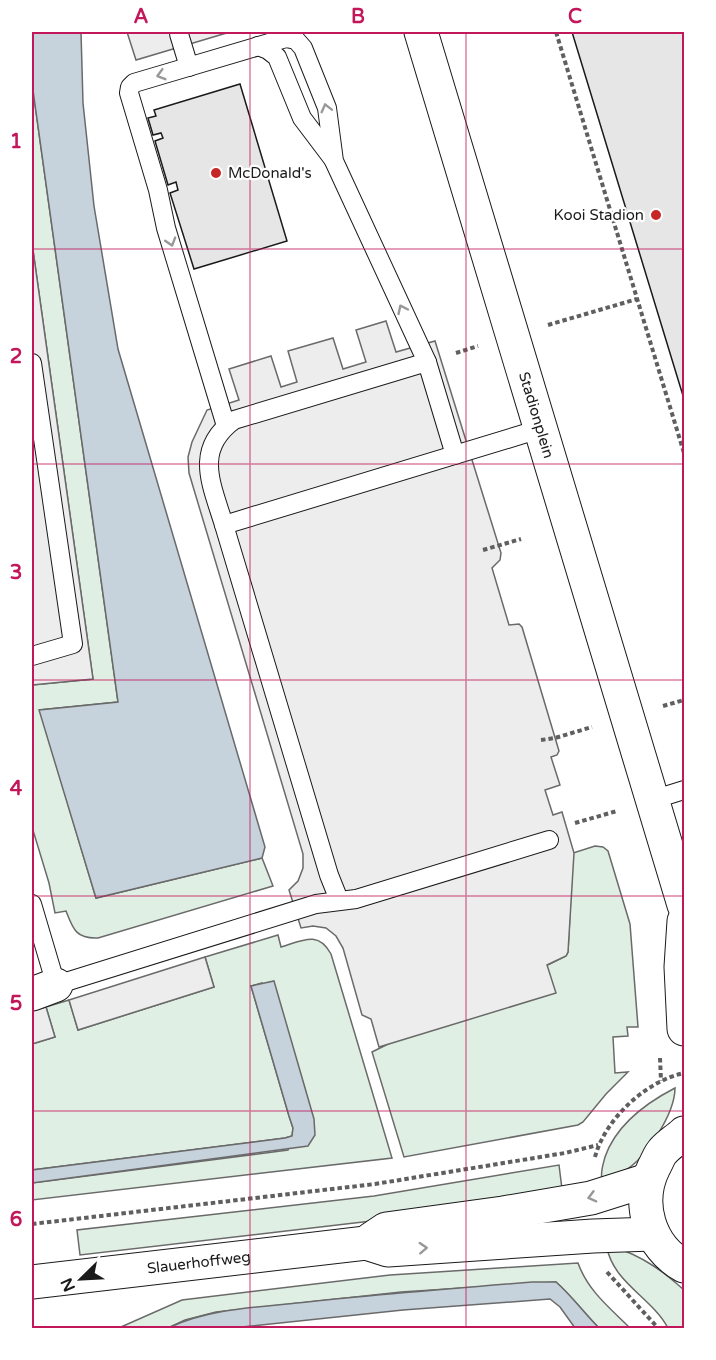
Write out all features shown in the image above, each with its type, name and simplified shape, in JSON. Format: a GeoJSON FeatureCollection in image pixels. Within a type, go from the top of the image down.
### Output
{"type":"FeatureCollection","features":[{"type":"Feature","properties":{"kind":"main road","name":"Stadionplein"},"geometry":{"type":"LineString","coordinates":[[421,32],[684,905]]}},
{"type":"Feature","properties":{"kind":"main road"},"geometry":{"type":"LineString","coordinates":[[684,921],[681,967],[684,1029]]}},
{"type":"Feature","properties":{"kind":"main road"},"geometry":{"type":"LineString","coordinates":[[684,1133],[662,1152],[648,1180],[645,1207],[652,1234],[672,1260],[684,1266]]}},
{"type":"Feature","properties":{"kind":"main road","name":"Slauerhoffweg"},"geometry":{"type":"LineString","coordinates":[[366,1243],[386,1229],[583,1200],[648,1180]]}},
{"type":"Feature","properties":{"kind":"main road","name":"Slauerhoffweg"},"geometry":{"type":"LineString","coordinates":[[32,1282],[366,1243],[388,1250],[652,1234]]}},
{"type":"Feature","properties":{"kind":"lane"},"geometry":{"type":"LineString","coordinates":[[179,34],[189,67]]}},
{"type":"Feature","properties":{"kind":"lane"},"geometry":{"type":"LineString","coordinates":[[226,426],[166,228],[158,190],[129,93],[130,87],[134,83],[286,38],[296,40],[303,48],[327,108],[334,161]]}},
{"type":"Feature","properties":{"kind":"lane"},"geometry":{"type":"LineString","coordinates":[[258,46],[277,57],[302,118],[334,161],[427,362],[455,455]]}},
{"type":"Feature","properties":{"kind":"lane"},"geometry":{"type":"LineString","coordinates":[[339,900],[329,875],[224,525],[210,477],[208,454],[216,437],[234,420],[427,362]]}},
{"type":"Feature","properties":{"kind":"lane"},"geometry":{"type":"LineString","coordinates":[[32,363],[73,644],[32,656]]}},
{"type":"Feature","properties":{"kind":"lane"},"geometry":{"type":"LineString","coordinates":[[224,525],[540,429]]}},
{"type":"Feature","properties":{"kind":"lane"},"geometry":{"type":"LineString","coordinates":[[652,800],[684,790]]}},
{"type":"Feature","properties":{"kind":"lane"},"geometry":{"type":"LineString","coordinates":[[32,904],[44,989],[316,904],[356,899],[549,840]]}},
{"type":"Feature","properties":{"kind":"path"},"geometry":{"type":"LineString","coordinates":[[556,32],[684,453]]}},
{"type":"Feature","properties":{"kind":"path"},"geometry":{"type":"LineString","coordinates":[[483,550],[520,538]]}},
{"type":"Feature","properties":{"kind":"path"},"geometry":{"type":"LineString","coordinates":[[573,824],[620,810]]}},
{"type":"Feature","properties":{"kind":"path"},"geometry":{"type":"LineString","coordinates":[[32,1224],[375,1184],[565,1153],[598,1145],[616,1119],[652,1085],[684,1073]]}},
{"type":"Feature","properties":{"kind":"green space"},"geometry":{"type":"Polygon","coordinates":[[[32,83],[118,702],[40,710],[96,898],[262,858],[273,886],[98,938],[85,937],[76,932],[66,911],[55,913],[49,883],[32,827],[32,685],[93,679],[32,243],[32,83]]]}},
{"type":"Feature","properties":{"kind":"green space"},"geometry":{"type":"Polygon","coordinates":[[[595,846],[603,847],[608,851],[630,924],[638,1027],[627,1027],[628,1036],[613,1037],[615,1073],[628,1072],[578,1125],[404,1157],[372,1052],[566,956],[573,853],[595,846]]]}},
{"type":"Feature","properties":{"kind":"green space"},"geometry":{"type":"Polygon","coordinates":[[[278,935],[281,947],[309,939],[321,942],[331,954],[392,1158],[32,1200],[32,1183],[288,1150],[306,1093],[297,1063],[262,983],[251,986],[293,1128],[292,1136],[32,1170],[32,1044],[55,1037],[46,1007],[69,1000],[78,1030],[214,987],[205,957],[278,935]]]}},
{"type":"Feature","properties":{"kind":"green space"},"geometry":{"type":"Polygon","coordinates":[[[675,1088],[674,1098],[665,1122],[650,1146],[633,1165],[602,1180],[605,1157],[616,1135],[643,1108],[675,1088]]]}},
{"type":"Feature","properties":{"kind":"green space"},"geometry":{"type":"Polygon","coordinates":[[[559,1165],[562,1189],[380,1220],[80,1255],[77,1230],[374,1196],[559,1165]]]}},
{"type":"Feature","properties":{"kind":"green space"},"geometry":{"type":"Polygon","coordinates":[[[614,1247],[652,1265],[684,1290],[684,1328],[668,1328],[653,1308],[625,1281],[611,1260],[607,1248],[614,1247]]]}},
{"type":"Feature","properties":{"kind":"green space"},"geometry":{"type":"Polygon","coordinates":[[[578,1263],[594,1291],[630,1328],[599,1328],[556,1282],[401,1292],[216,1312],[185,1320],[168,1328],[112,1328],[121,1327],[182,1300],[390,1275],[578,1263]]]}},
{"type":"Feature","properties":{"kind":"shaded area"},"geometry":{"type":"Polygon","coordinates":[[[32,32],[81,32],[83,103],[94,206],[118,349],[265,847],[262,858],[96,898],[39,710],[118,702],[32,83],[32,32]]]}},
{"type":"Feature","properties":{"kind":"shaded area"},"geometry":{"type":"Polygon","coordinates":[[[127,32],[230,32],[136,60],[127,32]]]}},
{"type":"Feature","properties":{"kind":"shaded area"},"geometry":{"type":"Polygon","coordinates":[[[32,243],[93,679],[32,685],[32,243]]]}},
{"type":"Feature","properties":{"kind":"shaded area"},"geometry":{"type":"Polygon","coordinates":[[[386,321],[396,352],[435,341],[501,553],[500,560],[492,568],[509,625],[519,624],[522,627],[559,751],[557,755],[551,757],[560,785],[545,790],[553,815],[562,812],[574,853],[568,952],[566,956],[547,965],[556,993],[379,1047],[371,1019],[362,1015],[343,948],[336,936],[326,928],[313,926],[301,928],[289,890],[298,881],[303,868],[303,854],[189,473],[188,457],[192,442],[207,410],[239,400],[229,369],[271,356],[281,387],[297,382],[288,351],[333,338],[343,369],[366,362],[356,330],[386,321]]]}},
{"type":"Feature","properties":{"kind":"shaded area"},"geometry":{"type":"Polygon","coordinates":[[[205,957],[214,987],[78,1030],[69,1000],[205,957]]]}},
{"type":"Feature","properties":{"kind":"shaded area"},"geometry":{"type":"Polygon","coordinates":[[[274,981],[314,1119],[315,1135],[308,1146],[32,1183],[32,1170],[292,1136],[293,1128],[251,986],[274,981]]]}},
{"type":"Feature","properties":{"kind":"shaded area"},"geometry":{"type":"Polygon","coordinates":[[[46,1007],[55,1037],[32,1044],[32,1011],[46,1007]]]}},
{"type":"Feature","properties":{"kind":"shaded area"},"geometry":{"type":"Polygon","coordinates":[[[532,1282],[556,1282],[599,1328],[575,1328],[560,1307],[550,1299],[403,1310],[232,1328],[168,1328],[201,1316],[236,1309],[532,1282]]]}},
{"type":"Feature","properties":{"kind":"building","name":"Kooi Stadion"},"geometry":{"type":"Polygon","coordinates":[[[572,32],[684,32],[684,399],[572,32]]]}},
{"type":"Feature","properties":{"kind":"building"},"geometry":{"type":"Polygon","coordinates":[[[240,84],[287,241],[194,269],[170,193],[178,190],[176,182],[168,185],[155,141],[163,138],[161,133],[153,135],[148,118],[156,116],[154,110],[240,84]]]}},
{"type":"Feature","properties":{"kind":"place","name":"McDonald's"},"geometry":{"type":"Point","coordinates":[216,173]}},
{"type":"Feature","properties":{"kind":"place","name":"Kooi Stadion"},"geometry":{"type":"Point","coordinates":[656,215]}}]}
